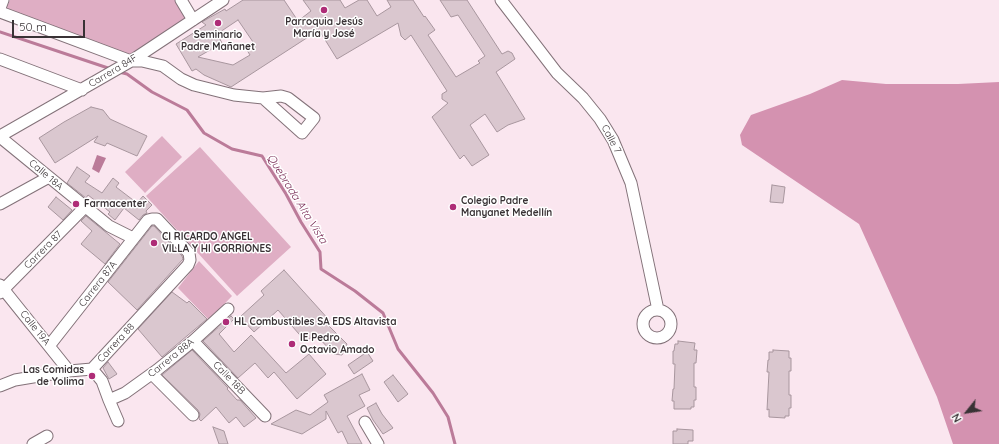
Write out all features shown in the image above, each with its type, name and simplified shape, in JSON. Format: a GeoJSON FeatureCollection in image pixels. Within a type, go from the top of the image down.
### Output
{"type":"FeatureCollection","features":[{"type":"Feature","properties":{"kind":"street"},"geometry":{"type":"LineString","coordinates":[[0,8],[3,0]]}},
{"type":"Feature","properties":{"kind":"street"},"geometry":{"type":"LineString","coordinates":[[181,0],[193,20]]}},
{"type":"Feature","properties":{"kind":"street","name":"Carrera 84F"},"geometry":{"type":"LineString","coordinates":[[0,137],[131,61],[223,0]]}},
{"type":"Feature","properties":{"kind":"street","name":"Calle 7"},"geometry":{"type":"LineString","coordinates":[[501,0],[557,73],[583,98],[600,119],[613,140],[631,183],[658,310]]}},
{"type":"Feature","properties":{"kind":"street"},"geometry":{"type":"LineString","coordinates":[[0,12],[131,61],[142,61],[162,66],[181,79],[202,87],[234,95],[263,98]]}},
{"type":"Feature","properties":{"kind":"street"},"geometry":{"type":"LineString","coordinates":[[0,59],[82,90]]}},
{"type":"Feature","properties":{"kind":"street","name":"Calle 18A"},"geometry":{"type":"LineString","coordinates":[[0,137],[109,226],[133,238]]}},
{"type":"Feature","properties":{"kind":"street"},"geometry":{"type":"LineString","coordinates":[[0,204],[49,177]]}},
{"type":"Feature","properties":{"kind":"street","name":"Carrera 87"},"geometry":{"type":"LineString","coordinates":[[1,289],[85,207]]}},
{"type":"Feature","properties":{"kind":"street","name":"Carrera 87A"},"geometry":{"type":"LineString","coordinates":[[49,346],[104,278],[133,238],[146,222],[152,218],[157,219],[189,253],[190,260],[188,265]]}},
{"type":"Feature","properties":{"kind":"street","name":"Carrera 88"},"geometry":{"type":"LineString","coordinates":[[0,386],[15,380],[69,371],[92,369],[188,265]]}},
{"type":"Feature","properties":{"kind":"street","name":"Calle 19A"},"geometry":{"type":"LineString","coordinates":[[1,289],[69,371]]}},
{"type":"Feature","properties":{"kind":"street","name":"Carrera 88A"},"geometry":{"type":"LineString","coordinates":[[109,400],[125,393],[152,374],[214,325],[228,312]]}},
{"type":"Feature","properties":{"kind":"street","name":"Calle 18B"},"geometry":{"type":"LineString","coordinates":[[193,341],[265,416]]}},
{"type":"Feature","properties":{"kind":"street"},"geometry":{"type":"LineString","coordinates":[[92,369],[102,381],[118,421]]}},
{"type":"Feature","properties":{"kind":"street"},"geometry":{"type":"LineString","coordinates":[[152,374],[193,415]]}},
{"type":"Feature","properties":{"kind":"street"},"geometry":{"type":"LineString","coordinates":[[365,422],[378,444]]}},
{"type":"Feature","properties":{"kind":"street"},"geometry":{"type":"LineString","coordinates":[[33,444],[47,436]]}},
{"type":"Feature","properties":{"kind":"shaded area"},"geometry":{"type":"Polygon","coordinates":[[[10,0],[176,0],[187,18],[130,56],[6,9],[10,0]]]}},
{"type":"Feature","properties":{"kind":"shaded area"},"geometry":{"type":"Polygon","coordinates":[[[842,80],[886,84],[958,84],[999,82],[999,444],[953,444],[937,397],[859,224],[742,145],[740,135],[751,115],[810,94],[842,80]]]}},
{"type":"Feature","properties":{"kind":"shaded area"},"geometry":{"type":"Polygon","coordinates":[[[162,136],[182,157],[145,193],[125,172],[162,136]]]}},
{"type":"Feature","properties":{"kind":"shaded area"},"geometry":{"type":"Polygon","coordinates":[[[200,147],[291,247],[237,296],[146,196],[200,147]]]}},
{"type":"Feature","properties":{"kind":"shaded area"},"geometry":{"type":"Polygon","coordinates":[[[97,155],[106,158],[99,173],[92,169],[97,155]]]}},
{"type":"Feature","properties":{"kind":"shaded area"},"geometry":{"type":"Polygon","coordinates":[[[199,261],[232,296],[209,320],[178,288],[199,261]]]}},
{"type":"Feature","properties":{"kind":"building"},"geometry":{"type":"Polygon","coordinates":[[[243,0],[284,0],[298,21],[311,11],[303,0],[340,0],[345,8],[359,0],[367,0],[377,16],[391,7],[387,0],[413,0],[435,30],[428,35],[456,77],[480,63],[478,61],[485,56],[458,15],[451,17],[440,0],[467,0],[502,54],[508,51],[512,53],[515,59],[496,72],[525,119],[508,125],[497,132],[485,114],[470,125],[489,155],[472,166],[464,155],[460,159],[432,117],[448,103],[442,99],[442,94],[447,91],[411,35],[405,40],[401,36],[398,23],[337,59],[319,30],[231,87],[204,75],[196,69],[192,71],[176,44],[206,25],[202,22],[225,9],[226,11],[243,0]],[[238,20],[217,34],[222,43],[198,57],[233,65],[250,55],[245,47],[253,42],[238,20]]]}},
{"type":"Feature","properties":{"kind":"building"},"geometry":{"type":"Polygon","coordinates":[[[91,107],[103,110],[110,119],[147,136],[137,156],[107,143],[105,146],[94,142],[98,136],[55,163],[39,138],[91,107]]]}},
{"type":"Feature","properties":{"kind":"building"},"geometry":{"type":"Polygon","coordinates":[[[77,167],[90,176],[85,182],[102,193],[113,178],[119,183],[116,187],[137,203],[143,196],[152,205],[146,211],[147,213],[139,220],[124,208],[115,220],[108,214],[110,212],[88,195],[86,198],[67,183],[77,167]]]}},
{"type":"Feature","properties":{"kind":"building"},"geometry":{"type":"Polygon","coordinates":[[[772,185],[785,187],[783,203],[770,202],[772,185]]]}},
{"type":"Feature","properties":{"kind":"building"},"geometry":{"type":"Polygon","coordinates":[[[56,197],[72,210],[63,220],[48,207],[56,197]]]}},
{"type":"Feature","properties":{"kind":"building"},"geometry":{"type":"Polygon","coordinates":[[[86,216],[120,244],[105,264],[81,244],[92,231],[81,221],[86,216]]]}},
{"type":"Feature","properties":{"kind":"building"},"geometry":{"type":"Polygon","coordinates":[[[152,226],[154,226],[182,256],[183,259],[137,310],[108,282],[152,226]]]}},
{"type":"Feature","properties":{"kind":"building"},"geometry":{"type":"Polygon","coordinates":[[[284,270],[330,321],[327,324],[347,344],[342,355],[334,354],[315,334],[306,342],[278,310],[254,332],[240,317],[264,295],[261,291],[284,270]]]}},
{"type":"Feature","properties":{"kind":"building"},"geometry":{"type":"Polygon","coordinates":[[[172,292],[187,303],[189,301],[207,319],[162,357],[138,329],[172,292]]]}},
{"type":"Feature","properties":{"kind":"building"},"geometry":{"type":"Polygon","coordinates":[[[231,316],[234,319],[219,334],[234,352],[251,335],[286,373],[309,354],[326,374],[297,399],[274,372],[268,378],[255,363],[238,378],[203,341],[231,316]]]}},
{"type":"Feature","properties":{"kind":"building"},"geometry":{"type":"Polygon","coordinates":[[[678,341],[695,343],[694,350],[697,350],[696,363],[694,363],[694,387],[696,387],[696,400],[694,400],[694,407],[691,407],[691,409],[674,409],[674,401],[672,401],[675,364],[673,364],[673,351],[675,344],[678,344],[678,341]]]}},
{"type":"Feature","properties":{"kind":"building"},"geometry":{"type":"Polygon","coordinates":[[[192,350],[228,388],[227,389],[237,400],[240,400],[256,418],[244,427],[236,417],[229,423],[216,407],[201,421],[199,419],[200,414],[198,410],[162,375],[192,350]]]}},
{"type":"Feature","properties":{"kind":"building"},"geometry":{"type":"Polygon","coordinates":[[[773,350],[789,351],[789,358],[791,358],[791,371],[789,371],[789,395],[791,395],[791,408],[789,408],[789,416],[785,416],[785,418],[769,417],[769,409],[767,410],[769,372],[767,372],[768,360],[769,352],[773,352],[773,350]]]}},
{"type":"Feature","properties":{"kind":"building"},"geometry":{"type":"Polygon","coordinates":[[[367,352],[373,361],[354,374],[348,365],[367,352]]]}},
{"type":"Feature","properties":{"kind":"building"},"geometry":{"type":"Polygon","coordinates":[[[108,362],[117,374],[109,379],[103,368],[108,362]]]}},
{"type":"Feature","properties":{"kind":"building"},"geometry":{"type":"Polygon","coordinates":[[[362,374],[370,390],[359,395],[365,406],[347,416],[362,444],[348,444],[342,431],[338,433],[326,411],[326,419],[302,434],[271,424],[296,410],[310,415],[328,402],[324,395],[362,374]]]}},
{"type":"Feature","properties":{"kind":"building"},"geometry":{"type":"Polygon","coordinates":[[[393,375],[408,394],[398,402],[384,382],[393,375]]]}},
{"type":"Feature","properties":{"kind":"building"},"geometry":{"type":"Polygon","coordinates":[[[376,403],[382,414],[393,428],[383,434],[367,408],[376,403]]]}},
{"type":"Feature","properties":{"kind":"building"},"geometry":{"type":"Polygon","coordinates":[[[213,427],[224,431],[228,444],[219,444],[213,427]]]}},
{"type":"Feature","properties":{"kind":"building"},"geometry":{"type":"Polygon","coordinates":[[[677,429],[693,430],[693,441],[688,441],[688,444],[673,444],[673,431],[677,431],[677,429]]]}},
{"type":"Feature","properties":{"kind":"waterway","name":"Quebrada Alta Vista"},"geometry":{"type":"LineString","coordinates":[[0,32],[111,69]]}},
{"type":"Feature","properties":{"kind":"waterway","name":"Quebrada Alta Vista"},"geometry":{"type":"LineString","coordinates":[[119,72],[127,74],[152,92],[187,110],[204,133],[232,149],[262,156],[320,252],[321,269],[355,291],[383,313],[398,349],[433,393],[448,417],[455,444]]}},
{"type":"Feature","properties":{"kind":"tunnel"},"geometry":{"type":"LineString","coordinates":[[217,324],[226,321],[228,314]]}},
{"type":"Feature","properties":{"kind":"place","name":"Parroquia Jesús María y José"},"geometry":{"type":"Point","coordinates":[324,10]}},
{"type":"Feature","properties":{"kind":"place","name":"Seminario Padre Mañanet"},"geometry":{"type":"Point","coordinates":[218,23]}},
{"type":"Feature","properties":{"kind":"place","name":"Farmacenter"},"geometry":{"type":"Point","coordinates":[76,204]}},
{"type":"Feature","properties":{"kind":"place","name":"Colegio Padre Manyanet Medellín"},"geometry":{"type":"Point","coordinates":[453,207]}},
{"type":"Feature","properties":{"kind":"place","name":"CI RICARDO ANGEL VILLA Y HI GORRIONES"},"geometry":{"type":"Point","coordinates":[154,243]}},
{"type":"Feature","properties":{"kind":"place","name":"HL Combustibles SA EDS Altavista"},"geometry":{"type":"Point","coordinates":[226,322]}},
{"type":"Feature","properties":{"kind":"place","name":"IE Pedro Octavio Amado"},"geometry":{"type":"Point","coordinates":[292,344]}},
{"type":"Feature","properties":{"kind":"place","name":"Las Comidas de Yolima"},"geometry":{"type":"Point","coordinates":[92,376]}}]}
